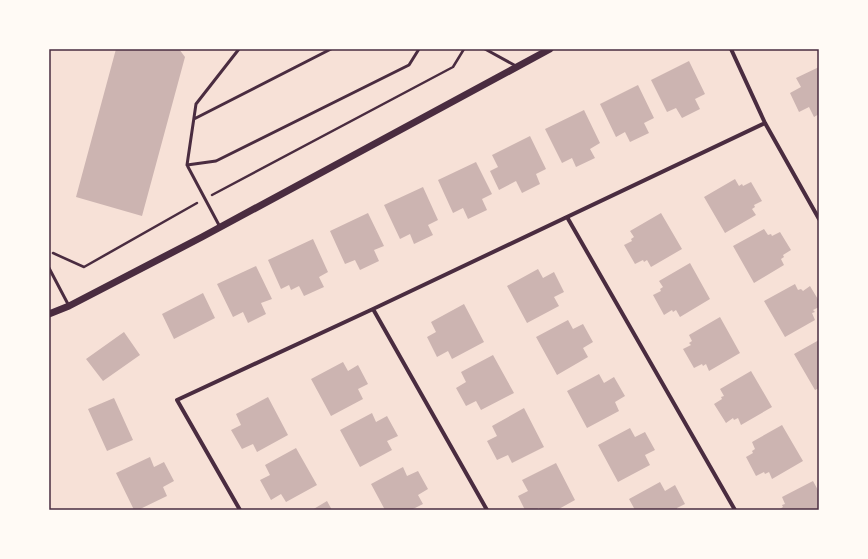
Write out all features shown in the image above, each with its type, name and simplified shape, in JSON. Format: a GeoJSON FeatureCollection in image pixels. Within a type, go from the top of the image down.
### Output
{"type":"FeatureCollection","features":[{"type":"Feature","properties":{"kind":"street"},"geometry":{"type":"LineString","coordinates":[[49,314],[69,306],[220,227],[550,49]]}},
{"type":"Feature","properties":{"kind":"street"},"geometry":{"type":"LineString","coordinates":[[731,49],[765,123],[819,220]]}},
{"type":"Feature","properties":{"kind":"street"},"geometry":{"type":"LineString","coordinates":[[240,510],[177,400],[373,309],[765,123]]}},
{"type":"Feature","properties":{"kind":"street"},"geometry":{"type":"LineString","coordinates":[[567,217],[735,510]]}},
{"type":"Feature","properties":{"kind":"street"},"geometry":{"type":"LineString","coordinates":[[373,309],[488,510]]}},
{"type":"Feature","properties":{"kind":"lane"},"geometry":{"type":"LineString","coordinates":[[220,227],[187,165],[196,104],[238,49]]}},
{"type":"Feature","properties":{"kind":"lane"},"geometry":{"type":"LineString","coordinates":[[194,119],[331,49]]}},
{"type":"Feature","properties":{"kind":"lane"},"geometry":{"type":"LineString","coordinates":[[187,165],[216,161],[410,65],[419,49]]}},
{"type":"Feature","properties":{"kind":"lane"},"geometry":{"type":"LineString","coordinates":[[485,49],[517,66]]}},
{"type":"Feature","properties":{"kind":"lane"},"geometry":{"type":"LineString","coordinates":[[49,268],[69,306]]}},
{"type":"Feature","properties":{"kind":"path"},"geometry":{"type":"LineString","coordinates":[[53,253],[84,267],[205,199],[453,66],[464,49]]}},
{"type":"Feature","properties":{"kind":"building"},"geometry":{"type":"Polygon","coordinates":[[[116,49],[179,49],[185,57],[142,216],[76,197],[116,49]]]}},
{"type":"Feature","properties":{"kind":"building"},"geometry":{"type":"Polygon","coordinates":[[[689,61],[705,94],[695,99],[700,109],[682,118],[676,108],[667,112],[651,80],[689,61]]]}},
{"type":"Feature","properties":{"kind":"building"},"geometry":{"type":"Polygon","coordinates":[[[819,67],[819,114],[814,117],[809,107],[799,112],[790,93],[801,87],[796,78],[819,67]]]}},
{"type":"Feature","properties":{"kind":"building"},"geometry":{"type":"Polygon","coordinates":[[[638,85],[654,118],[644,123],[649,133],[630,142],[625,132],[616,137],[600,104],[638,85]]]}},
{"type":"Feature","properties":{"kind":"building"},"geometry":{"type":"Polygon","coordinates":[[[584,110],[600,143],[590,149],[595,158],[576,167],[572,158],[562,163],[545,129],[584,110]]]}},
{"type":"Feature","properties":{"kind":"building"},"geometry":{"type":"Polygon","coordinates":[[[530,136],[546,169],[536,174],[540,184],[522,193],[516,181],[499,190],[490,171],[498,167],[492,155],[530,136]]]}},
{"type":"Feature","properties":{"kind":"building"},"geometry":{"type":"Polygon","coordinates":[[[476,162],[492,194],[482,199],[487,210],[468,219],[463,208],[453,213],[438,180],[476,162]]]}},
{"type":"Feature","properties":{"kind":"building"},"geometry":{"type":"Polygon","coordinates":[[[735,179],[739,186],[742,184],[743,186],[751,182],[762,201],[754,205],[755,207],[752,209],[756,215],[725,233],[704,197],[735,179]]]}},
{"type":"Feature","properties":{"kind":"building"},"geometry":{"type":"Polygon","coordinates":[[[423,187],[438,220],[428,225],[433,235],[414,244],[410,234],[400,239],[384,205],[423,187]]]}},
{"type":"Feature","properties":{"kind":"building"},"geometry":{"type":"Polygon","coordinates":[[[368,213],[384,246],[374,250],[379,261],[360,270],[355,260],[345,264],[330,231],[368,213]]]}},
{"type":"Feature","properties":{"kind":"building"},"geometry":{"type":"Polygon","coordinates":[[[661,213],[682,249],[651,267],[647,260],[644,262],[643,260],[635,264],[624,245],[632,241],[631,239],[634,237],[630,231],[661,213]]]}},
{"type":"Feature","properties":{"kind":"building"},"geometry":{"type":"Polygon","coordinates":[[[764,229],[768,235],[771,234],[772,236],[780,232],[791,250],[783,255],[784,257],[781,259],[784,265],[754,283],[733,246],[764,229]]]}},
{"type":"Feature","properties":{"kind":"building"},"geometry":{"type":"Polygon","coordinates":[[[313,239],[328,272],[319,277],[324,287],[304,296],[299,286],[291,290],[289,285],[281,289],[268,260],[313,239]]]}},
{"type":"Feature","properties":{"kind":"building"},"geometry":{"type":"Polygon","coordinates":[[[690,263],[710,299],[680,317],[676,310],[673,312],[672,310],[664,315],[653,295],[661,291],[660,289],[663,287],[659,281],[690,263]]]}},
{"type":"Feature","properties":{"kind":"building"},"geometry":{"type":"Polygon","coordinates":[[[256,266],[272,299],[261,303],[266,314],[248,323],[243,312],[233,317],[217,284],[256,266]]]}},
{"type":"Feature","properties":{"kind":"building"},"geometry":{"type":"Polygon","coordinates":[[[538,269],[543,278],[554,272],[564,292],[554,297],[559,306],[527,323],[507,286],[538,269]]]}},
{"type":"Feature","properties":{"kind":"building"},"geometry":{"type":"Polygon","coordinates":[[[795,284],[798,290],[801,289],[803,291],[810,286],[819,301],[819,307],[813,310],[815,312],[812,313],[815,320],[785,337],[764,301],[795,284]]]}},
{"type":"Feature","properties":{"kind":"building"},"geometry":{"type":"Polygon","coordinates":[[[203,293],[215,318],[174,339],[162,314],[203,293]]]}},
{"type":"Feature","properties":{"kind":"building"},"geometry":{"type":"Polygon","coordinates":[[[464,304],[484,342],[452,359],[448,351],[437,357],[427,337],[436,332],[431,322],[464,304]]]}},
{"type":"Feature","properties":{"kind":"building"},"geometry":{"type":"Polygon","coordinates":[[[720,317],[740,353],[709,371],[706,364],[703,366],[702,364],[694,368],[683,349],[691,345],[689,343],[692,341],[689,335],[720,317]]]}},
{"type":"Feature","properties":{"kind":"building"},"geometry":{"type":"Polygon","coordinates":[[[568,320],[573,329],[583,324],[593,342],[583,348],[588,357],[557,375],[536,337],[568,320]]]}},
{"type":"Feature","properties":{"kind":"building"},"geometry":{"type":"Polygon","coordinates":[[[124,332],[140,355],[103,381],[86,359],[124,332]]]}},
{"type":"Feature","properties":{"kind":"building"},"geometry":{"type":"Polygon","coordinates":[[[819,340],[819,388],[815,390],[794,354],[819,340]]]}},
{"type":"Feature","properties":{"kind":"building"},"geometry":{"type":"Polygon","coordinates":[[[493,355],[514,393],[481,410],[476,401],[466,406],[456,388],[466,382],[461,372],[493,355]]]}},
{"type":"Feature","properties":{"kind":"building"},"geometry":{"type":"Polygon","coordinates":[[[343,362],[348,371],[358,365],[368,384],[358,389],[363,399],[331,416],[311,379],[343,362]]]}},
{"type":"Feature","properties":{"kind":"building"},"geometry":{"type":"Polygon","coordinates":[[[751,371],[772,407],[741,425],[738,418],[734,420],[733,418],[726,423],[714,404],[724,396],[720,389],[751,371]]]}},
{"type":"Feature","properties":{"kind":"building"},"geometry":{"type":"Polygon","coordinates":[[[599,374],[604,383],[614,377],[625,396],[615,402],[619,411],[587,428],[567,391],[599,374]]]}},
{"type":"Feature","properties":{"kind":"building"},"geometry":{"type":"Polygon","coordinates":[[[268,397],[288,435],[257,452],[253,444],[242,449],[231,430],[241,425],[236,414],[268,397]]]}},
{"type":"Feature","properties":{"kind":"building"},"geometry":{"type":"Polygon","coordinates":[[[114,398],[133,440],[107,451],[88,409],[114,398]]]}},
{"type":"Feature","properties":{"kind":"building"},"geometry":{"type":"Polygon","coordinates":[[[524,408],[544,447],[512,463],[508,455],[497,460],[487,441],[497,436],[492,426],[524,408]]]}},
{"type":"Feature","properties":{"kind":"building"},"geometry":{"type":"Polygon","coordinates":[[[372,413],[376,422],[387,416],[398,436],[387,441],[392,450],[360,467],[340,430],[372,413]]]}},
{"type":"Feature","properties":{"kind":"building"},"geometry":{"type":"Polygon","coordinates":[[[782,425],[803,461],[772,479],[769,472],[765,474],[764,472],[756,476],[746,457],[753,453],[752,451],[755,449],[752,442],[782,425]]]}},
{"type":"Feature","properties":{"kind":"building"},"geometry":{"type":"Polygon","coordinates":[[[630,428],[635,437],[645,432],[655,450],[645,455],[650,465],[618,482],[598,445],[630,428]]]}},
{"type":"Feature","properties":{"kind":"building"},"geometry":{"type":"Polygon","coordinates":[[[296,448],[317,485],[286,502],[281,494],[271,500],[260,480],[270,475],[265,465],[296,448]]]}},
{"type":"Feature","properties":{"kind":"building"},"geometry":{"type":"Polygon","coordinates":[[[150,457],[154,467],[164,462],[174,481],[163,487],[167,496],[138,510],[134,510],[116,473],[150,457]]]}},
{"type":"Feature","properties":{"kind":"building"},"geometry":{"type":"Polygon","coordinates":[[[556,463],[575,500],[557,510],[540,510],[539,508],[536,510],[525,510],[518,496],[528,491],[522,480],[556,463]]]}},
{"type":"Feature","properties":{"kind":"building"},"geometry":{"type":"Polygon","coordinates":[[[403,467],[407,476],[418,471],[428,489],[418,495],[423,504],[411,510],[385,510],[371,484],[403,467]]]}},
{"type":"Feature","properties":{"kind":"building"},"geometry":{"type":"Polygon","coordinates":[[[813,481],[819,492],[819,510],[778,510],[785,504],[782,497],[813,481]]]}},
{"type":"Feature","properties":{"kind":"building"},"geometry":{"type":"Polygon","coordinates":[[[660,482],[665,491],[675,485],[685,504],[677,508],[677,510],[635,510],[629,499],[660,482]]]}},
{"type":"Feature","properties":{"kind":"building"},"geometry":{"type":"Polygon","coordinates":[[[327,501],[332,510],[312,510],[327,501]]]}}]}
